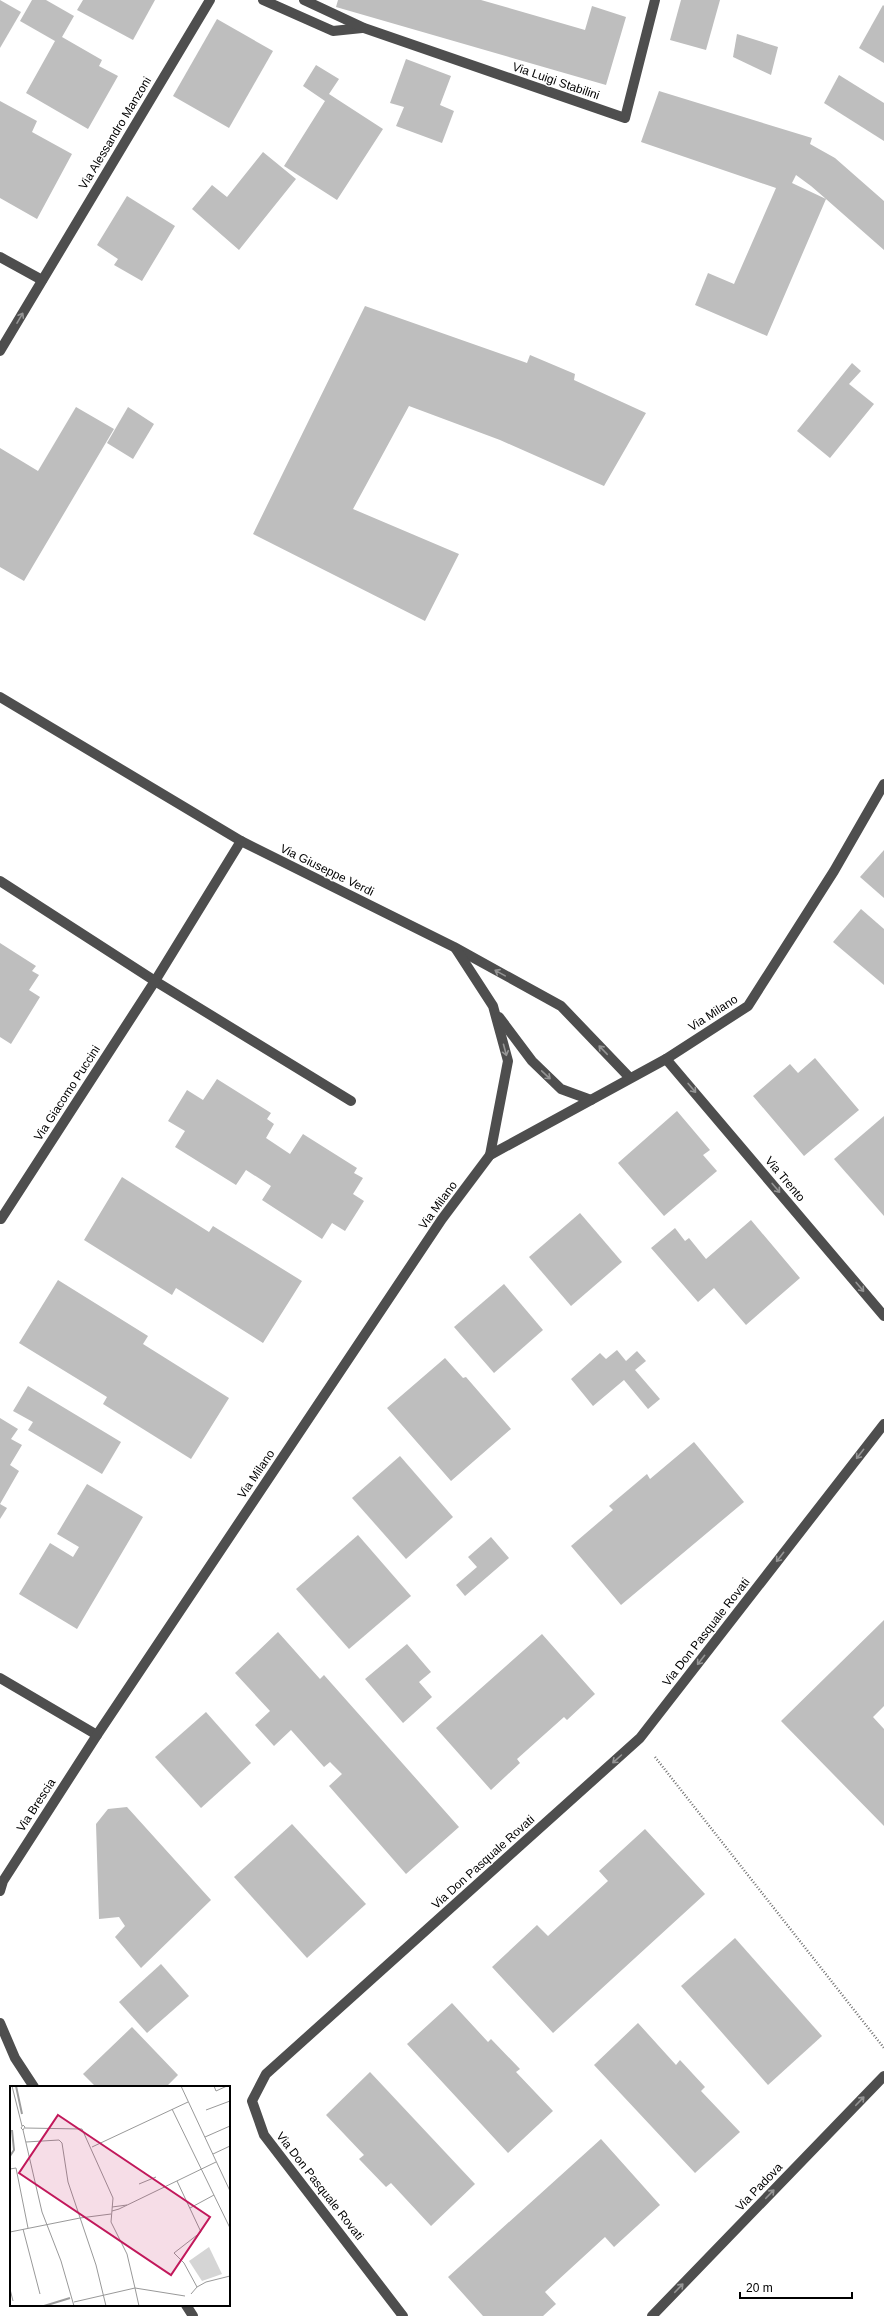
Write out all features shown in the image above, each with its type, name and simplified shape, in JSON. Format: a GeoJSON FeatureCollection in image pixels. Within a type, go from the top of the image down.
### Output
{"type":"FeatureCollection","features":[{"type":"Feature","properties":{"kind":"street","name":"Via Alessandro Manzoni"},"geometry":{"type":"LineString","coordinates":[[0,351],[210,0]]}},
{"type":"Feature","properties":{"kind":"street"},"geometry":{"type":"LineString","coordinates":[[263,0],[334,31],[364,28]]}},
{"type":"Feature","properties":{"kind":"street"},"geometry":{"type":"LineString","coordinates":[[304,0],[364,28]]}},
{"type":"Feature","properties":{"kind":"street","name":"Via Luigi Stabilini"},"geometry":{"type":"LineString","coordinates":[[364,28],[625,118],[655,0]]}},
{"type":"Feature","properties":{"kind":"street"},"geometry":{"type":"LineString","coordinates":[[0,257],[42,280]]}},
{"type":"Feature","properties":{"kind":"street","name":"Via Giuseppe Verdi"},"geometry":{"type":"LineString","coordinates":[[0,697],[241,841],[454,947],[561,1006],[630,1078]]}},
{"type":"Feature","properties":{"kind":"street","name":"Via Milano"},"geometry":{"type":"LineString","coordinates":[[97,1735],[442,1219],[490,1155],[666,1058],[748,1006],[834,871],[884,784]]}},
{"type":"Feature","properties":{"kind":"street","name":"Via Giacomo Puccini"},"geometry":{"type":"LineString","coordinates":[[1,1219],[155,981],[241,841]]}},
{"type":"Feature","properties":{"kind":"street"},"geometry":{"type":"LineString","coordinates":[[0,882],[155,981],[352,1101]]}},
{"type":"Feature","properties":{"kind":"street"},"geometry":{"type":"LineString","coordinates":[[454,947],[493,1006],[508,1061],[490,1155]]}},
{"type":"Feature","properties":{"kind":"street"},"geometry":{"type":"LineString","coordinates":[[495,1012],[532,1061],[561,1088],[590,1100]]}},
{"type":"Feature","properties":{"kind":"street","name":"Via Trento"},"geometry":{"type":"LineString","coordinates":[[666,1058],[884,1316]]}},
{"type":"Feature","properties":{"kind":"street","name":"Via Don Pasquale Rovati"},"geometry":{"type":"LineString","coordinates":[[403,2316],[264,2135],[252,2101],[266,2074],[640,1738],[884,1424]]}},
{"type":"Feature","properties":{"kind":"street"},"geometry":{"type":"LineString","coordinates":[[0,1678],[97,1735]]}},
{"type":"Feature","properties":{"kind":"street","name":"Via Brescia"},"geometry":{"type":"LineString","coordinates":[[0,1891],[3,1881],[97,1735]]}},
{"type":"Feature","properties":{"kind":"street"},"geometry":{"type":"LineString","coordinates":[[0,2023],[14,2058],[33,2086]]}},
{"type":"Feature","properties":{"kind":"street","name":"Via Padova"},"geometry":{"type":"LineString","coordinates":[[652,2316],[884,2076]]}},
{"type":"Feature","properties":{"kind":"street"},"geometry":{"type":"LineString","coordinates":[[187,2306],[193,2316]]}},
{"type":"Feature","properties":{"kind":"path"},"geometry":{"type":"LineString","coordinates":[[640,1738],[884,2048]]}},
{"type":"Feature","properties":{"kind":"building"},"geometry":{"type":"Polygon","coordinates":[[[0,0],[21,12],[0,48],[0,0]]]}},
{"type":"Feature","properties":{"kind":"building"},"geometry":{"type":"Polygon","coordinates":[[[32,0],[46,0],[74,16],[62,37],[102,60],[99,66],[118,76],[88,129],[26,93],[55,41],[20,21],[32,0]]]}},
{"type":"Feature","properties":{"kind":"building"},"geometry":{"type":"Polygon","coordinates":[[[83,0],[155,0],[133,40],[77,10],[83,0]]]}},
{"type":"Feature","properties":{"kind":"building"},"geometry":{"type":"Polygon","coordinates":[[[338,0],[481,0],[585,30],[592,6],[626,17],[606,85],[336,7],[338,0]]]}},
{"type":"Feature","properties":{"kind":"building"},"geometry":{"type":"Polygon","coordinates":[[[681,0],[720,0],[706,50],[670,40],[681,0]]]}},
{"type":"Feature","properties":{"kind":"building"},"geometry":{"type":"Polygon","coordinates":[[[883,5],[884,6],[884,63],[859,48],[883,5]]]}},
{"type":"Feature","properties":{"kind":"building"},"geometry":{"type":"Polygon","coordinates":[[[217,19],[273,51],[229,128],[173,96],[217,19]]]}},
{"type":"Feature","properties":{"kind":"building"},"geometry":{"type":"Polygon","coordinates":[[[737,34],[778,47],[771,75],[733,57],[737,34]]]}},
{"type":"Feature","properties":{"kind":"building"},"geometry":{"type":"Polygon","coordinates":[[[406,59],[451,76],[440,105],[454,111],[442,143],[396,126],[404,107],[390,103],[406,59]]]}},
{"type":"Feature","properties":{"kind":"building"},"geometry":{"type":"Polygon","coordinates":[[[316,65],[339,79],[329,94],[383,129],[337,200],[284,166],[325,101],[303,86],[316,65]]]}},
{"type":"Feature","properties":{"kind":"building"},"geometry":{"type":"Polygon","coordinates":[[[839,75],[884,103],[884,141],[824,103],[839,75]]]}},
{"type":"Feature","properties":{"kind":"building"},"geometry":{"type":"Polygon","coordinates":[[[659,91],[812,138],[810,144],[835,158],[884,201],[884,250],[826,199],[767,336],[695,305],[708,273],[734,284],[776,188],[641,142],[659,91]],[[796,175],[792,183],[826,199],[796,175]]]}},
{"type":"Feature","properties":{"kind":"building"},"geometry":{"type":"Polygon","coordinates":[[[0,101],[37,121],[32,132],[72,154],[37,219],[0,198],[0,101]]]}},
{"type":"Feature","properties":{"kind":"building"},"geometry":{"type":"Polygon","coordinates":[[[263,152],[296,179],[239,250],[192,209],[212,185],[227,197],[263,152]]]}},
{"type":"Feature","properties":{"kind":"building"},"geometry":{"type":"Polygon","coordinates":[[[127,196],[175,226],[142,281],[114,265],[118,259],[97,245],[127,196]]]}},
{"type":"Feature","properties":{"kind":"building"},"geometry":{"type":"Polygon","coordinates":[[[365,306],[527,363],[530,355],[575,374],[574,380],[646,413],[604,486],[500,440],[409,406],[353,509],[459,554],[425,621],[253,534],[365,306]]]}},
{"type":"Feature","properties":{"kind":"building"},"geometry":{"type":"Polygon","coordinates":[[[852,363],[861,371],[849,384],[874,404],[830,458],[797,431],[852,363]]]}},
{"type":"Feature","properties":{"kind":"building"},"geometry":{"type":"Polygon","coordinates":[[[76,407],[114,429],[24,581],[0,567],[0,448],[38,471],[76,407]]]}},
{"type":"Feature","properties":{"kind":"building"},"geometry":{"type":"Polygon","coordinates":[[[128,407],[154,424],[133,459],[107,443],[128,407]]]}},
{"type":"Feature","properties":{"kind":"building"},"geometry":{"type":"Polygon","coordinates":[[[884,850],[884,898],[860,877],[884,850]]]}},
{"type":"Feature","properties":{"kind":"building"},"geometry":{"type":"Polygon","coordinates":[[[861,909],[884,929],[884,985],[833,942],[861,909]]]}},
{"type":"Feature","properties":{"kind":"building"},"geometry":{"type":"Polygon","coordinates":[[[0,943],[36,966],[32,971],[39,975],[29,990],[40,997],[11,1044],[0,1037],[0,943]]]}},
{"type":"Feature","properties":{"kind":"building"},"geometry":{"type":"Polygon","coordinates":[[[815,1058],[859,1110],[804,1156],[753,1096],[790,1064],[798,1073],[815,1058]]]}},
{"type":"Feature","properties":{"kind":"building"},"geometry":{"type":"Polygon","coordinates":[[[217,1079],[271,1113],[267,1119],[274,1124],[266,1138],[290,1154],[303,1134],[357,1168],[354,1173],[363,1178],[353,1194],[364,1201],[345,1231],[332,1223],[322,1239],[262,1200],[271,1186],[246,1170],[236,1185],[175,1147],[185,1131],[168,1121],[187,1090],[203,1100],[217,1079]]]}},
{"type":"Feature","properties":{"kind":"building"},"geometry":{"type":"Polygon","coordinates":[[[677,1111],[710,1150],[703,1155],[717,1171],[664,1216],[618,1163],[677,1111]]]}},
{"type":"Feature","properties":{"kind":"building"},"geometry":{"type":"Polygon","coordinates":[[[884,1116],[884,1216],[834,1159],[884,1116]]]}},
{"type":"Feature","properties":{"kind":"building"},"geometry":{"type":"Polygon","coordinates":[[[122,1177],[209,1232],[213,1226],[302,1281],[263,1343],[176,1288],[172,1295],[84,1240],[122,1177]]]}},
{"type":"Feature","properties":{"kind":"building"},"geometry":{"type":"Polygon","coordinates":[[[580,1213],[622,1262],[571,1306],[529,1257],[580,1213]]]}},
{"type":"Feature","properties":{"kind":"building"},"geometry":{"type":"Polygon","coordinates":[[[751,1220],[800,1278],[746,1325],[714,1288],[698,1302],[651,1248],[675,1228],[685,1241],[689,1238],[706,1259],[751,1220]]]}},
{"type":"Feature","properties":{"kind":"building"},"geometry":{"type":"Polygon","coordinates":[[[58,1280],[148,1336],[143,1344],[229,1398],[191,1459],[103,1404],[107,1397],[19,1343],[58,1280]]]}},
{"type":"Feature","properties":{"kind":"building"},"geometry":{"type":"Polygon","coordinates":[[[504,1284],[543,1330],[494,1373],[454,1327],[504,1284]]]}},
{"type":"Feature","properties":{"kind":"building"},"geometry":{"type":"Polygon","coordinates":[[[617,1350],[626,1361],[637,1351],[646,1361],[635,1370],[660,1399],[648,1409],[624,1380],[593,1406],[571,1379],[600,1353],[606,1359],[617,1350]]]}},
{"type":"Feature","properties":{"kind":"building"},"geometry":{"type":"Polygon","coordinates":[[[445,1358],[463,1378],[466,1377],[511,1429],[451,1481],[387,1408],[445,1358]]]}},
{"type":"Feature","properties":{"kind":"building"},"geometry":{"type":"Polygon","coordinates":[[[28,1386],[121,1442],[102,1474],[28,1430],[33,1422],[13,1411],[28,1386]]]}},
{"type":"Feature","properties":{"kind":"building"},"geometry":{"type":"Polygon","coordinates":[[[0,1418],[18,1429],[11,1439],[22,1445],[10,1465],[19,1471],[0,1504],[0,1418]]]}},
{"type":"Feature","properties":{"kind":"building"},"geometry":{"type":"Polygon","coordinates":[[[694,1442],[744,1502],[621,1605],[571,1546],[613,1510],[609,1506],[647,1474],[650,1479],[694,1442]]]}},
{"type":"Feature","properties":{"kind":"building"},"geometry":{"type":"Polygon","coordinates":[[[400,1456],[453,1517],[406,1559],[352,1498],[400,1456]]]}},
{"type":"Feature","properties":{"kind":"building"},"geometry":{"type":"Polygon","coordinates":[[[87,1484],[143,1517],[77,1629],[19,1594],[50,1543],[73,1557],[79,1547],[57,1534],[87,1484]]]}},
{"type":"Feature","properties":{"kind":"building"},"geometry":{"type":"Polygon","coordinates":[[[0,1504],[7,1508],[0,1519],[0,1504]]]}},
{"type":"Feature","properties":{"kind":"building"},"geometry":{"type":"Polygon","coordinates":[[[358,1535],[411,1596],[349,1649],[296,1589],[358,1535]]]}},
{"type":"Feature","properties":{"kind":"building"},"geometry":{"type":"Polygon","coordinates":[[[491,1537],[509,1558],[465,1596],[456,1585],[477,1567],[468,1557],[491,1537]]]}},
{"type":"Feature","properties":{"kind":"building"},"geometry":{"type":"Polygon","coordinates":[[[884,1620],[884,1706],[873,1717],[884,1729],[884,1826],[781,1721],[884,1620]]]}},
{"type":"Feature","properties":{"kind":"building"},"geometry":{"type":"Polygon","coordinates":[[[278,1632],[320,1679],[324,1675],[459,1827],[406,1874],[329,1786],[342,1774],[330,1762],[324,1767],[291,1730],[274,1746],[255,1725],[270,1711],[235,1673],[278,1632]]]}},
{"type":"Feature","properties":{"kind":"building"},"geometry":{"type":"Polygon","coordinates":[[[542,1634],[595,1694],[567,1720],[564,1717],[517,1759],[520,1763],[491,1790],[436,1728],[542,1634]]]}},
{"type":"Feature","properties":{"kind":"building"},"geometry":{"type":"Polygon","coordinates":[[[407,1644],[431,1672],[419,1682],[432,1697],[403,1723],[365,1679],[407,1644]]]}},
{"type":"Feature","properties":{"kind":"building"},"geometry":{"type":"Polygon","coordinates":[[[206,1712],[251,1763],[201,1808],[155,1757],[206,1712]]]}},
{"type":"Feature","properties":{"kind":"building"},"geometry":{"type":"Polygon","coordinates":[[[127,1807],[211,1900],[141,1968],[115,1937],[125,1926],[119,1917],[99,1919],[96,1824],[108,1809],[127,1807]]]}},
{"type":"Feature","properties":{"kind":"building"},"geometry":{"type":"Polygon","coordinates":[[[292,1824],[366,1904],[307,1958],[234,1877],[292,1824]]]}},
{"type":"Feature","properties":{"kind":"building"},"geometry":{"type":"Polygon","coordinates":[[[645,1829],[705,1894],[553,2033],[492,1967],[537,1925],[548,1936],[608,1881],[599,1871],[645,1829]]]}},
{"type":"Feature","properties":{"kind":"building"},"geometry":{"type":"Polygon","coordinates":[[[735,1938],[822,2036],[768,2085],[681,1986],[735,1938]]]}},
{"type":"Feature","properties":{"kind":"building"},"geometry":{"type":"Polygon","coordinates":[[[161,1964],[189,1996],[147,2033],[119,2002],[161,1964]]]}},
{"type":"Feature","properties":{"kind":"building"},"geometry":{"type":"Polygon","coordinates":[[[452,2003],[488,2042],[491,2039],[520,2069],[516,2072],[553,2111],[508,2153],[407,2044],[452,2003]]]}},
{"type":"Feature","properties":{"kind":"building"},"geometry":{"type":"Polygon","coordinates":[[[638,2023],[676,2065],[680,2060],[705,2087],[701,2091],[740,2132],[695,2173],[594,2065],[638,2023]]]}},
{"type":"Feature","properties":{"kind":"building"},"geometry":{"type":"Polygon","coordinates":[[[132,2027],[178,2075],[167,2086],[93,2086],[94,2085],[83,2074],[132,2027]]]}},
{"type":"Feature","properties":{"kind":"building"},"geometry":{"type":"Polygon","coordinates":[[[370,2072],[475,2184],[431,2226],[391,2183],[386,2187],[359,2159],[364,2155],[326,2115],[370,2072]]]}},
{"type":"Feature","properties":{"kind":"building"},"geometry":{"type":"Polygon","coordinates":[[[601,2139],[660,2205],[614,2247],[605,2237],[545,2292],[556,2304],[543,2316],[483,2316],[448,2277],[601,2139]]]}}]}
